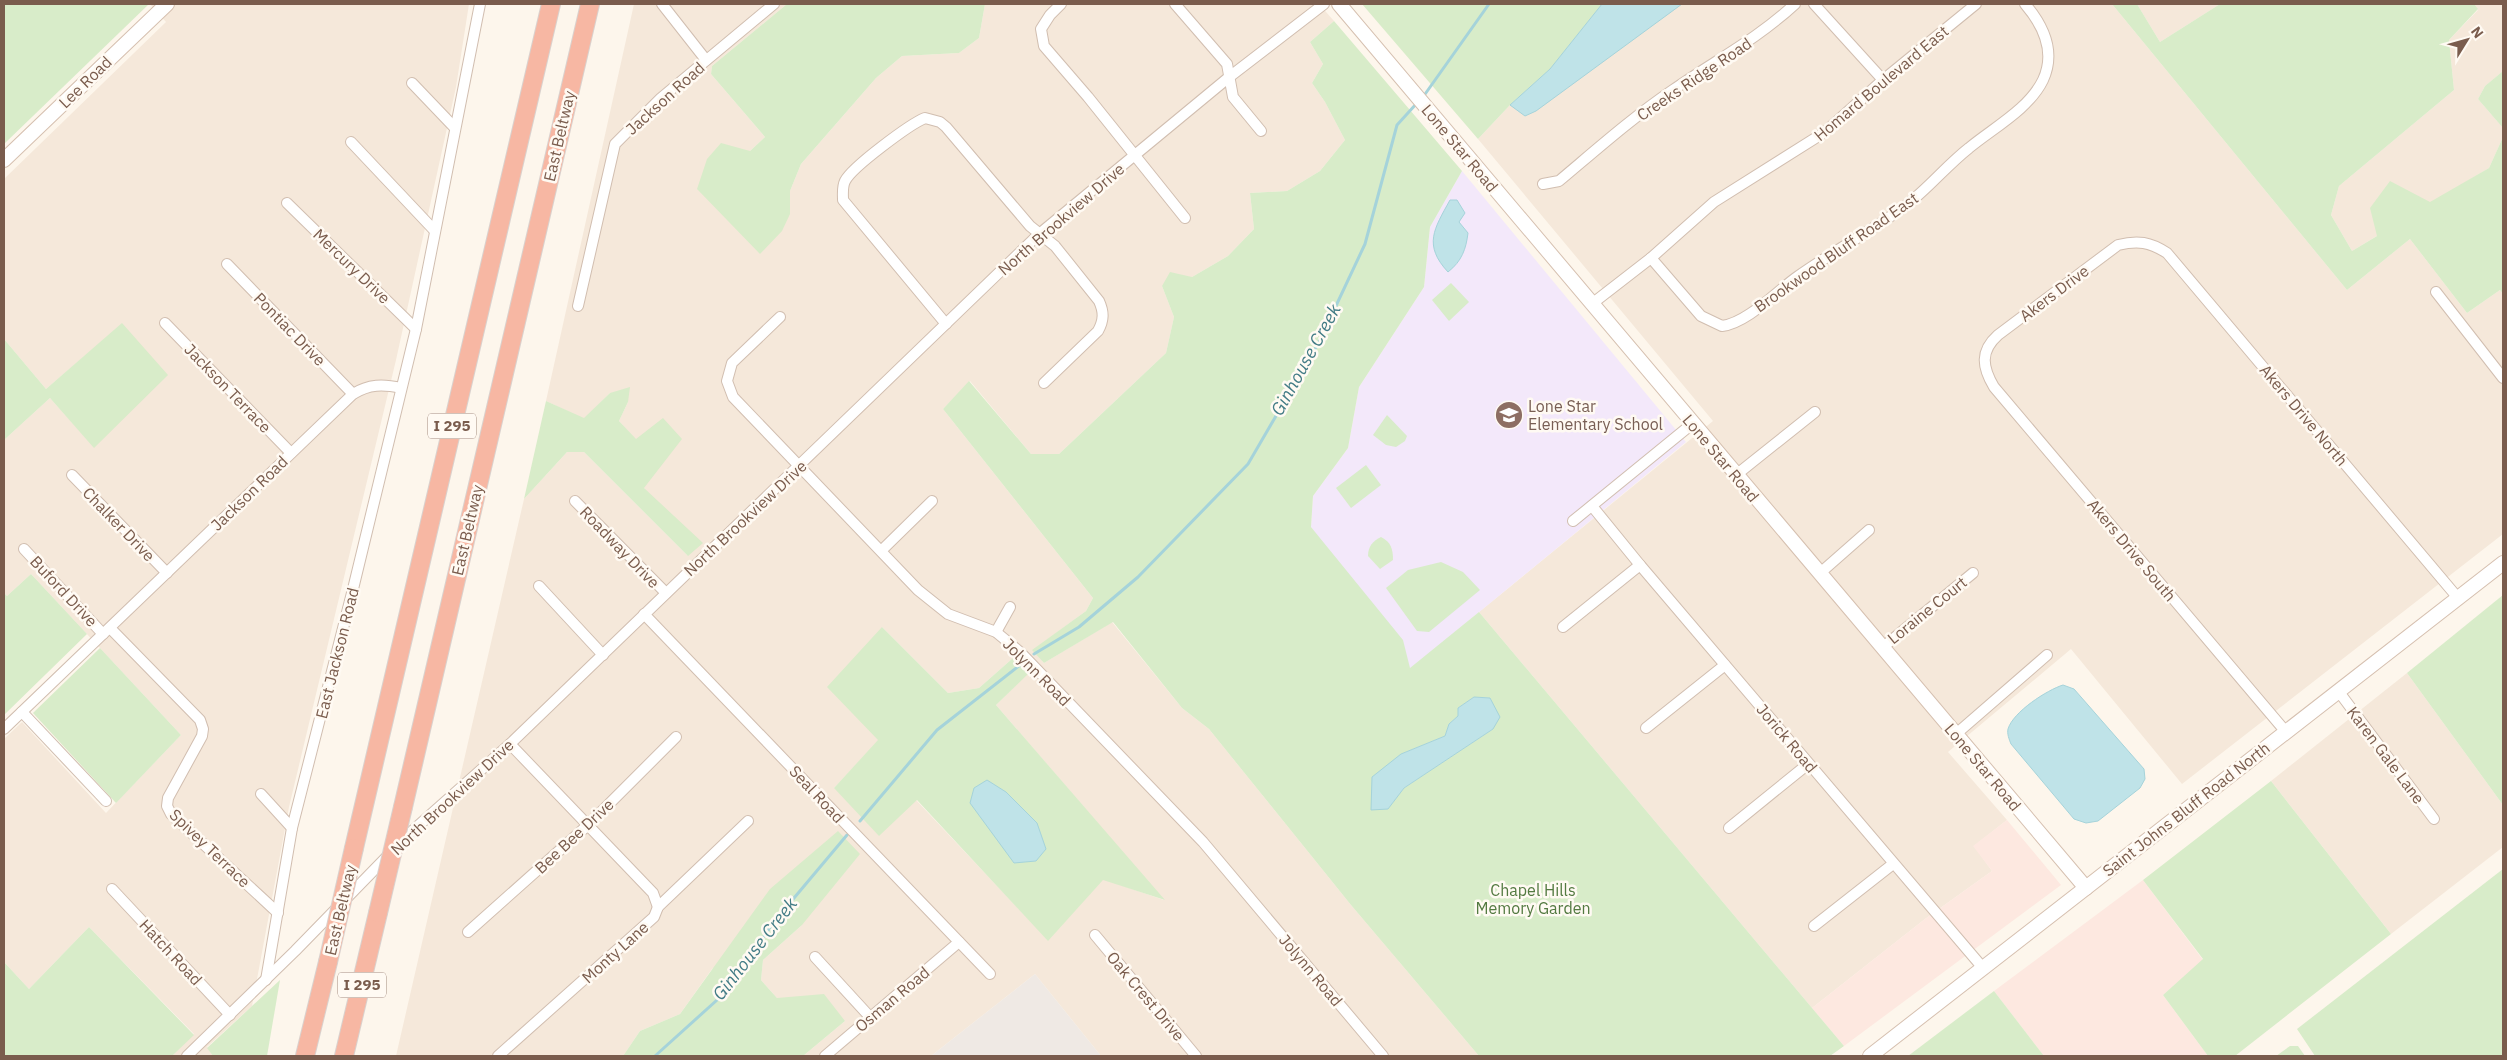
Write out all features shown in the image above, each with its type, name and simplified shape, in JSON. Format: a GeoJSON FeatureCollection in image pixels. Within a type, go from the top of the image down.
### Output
{"type":"FeatureCollection","features":[{"type":"Feature","properties":{"kind":"highway","name":"East Beltway"},"geometry":{"type":"LineString","coordinates":[[305,1056],[551,4]]}},
{"type":"Feature","properties":{"kind":"highway","name":"East Beltway"},"geometry":{"type":"LineString","coordinates":[[344,1056],[590,4]]}},
{"type":"Feature","properties":{"kind":"street","name":"Lee Road"},"geometry":{"type":"LineString","coordinates":[[4,160],[167,4]]}},
{"type":"Feature","properties":{"kind":"street"},"geometry":{"type":"LineString","coordinates":[[416,329],[480,4]]}},
{"type":"Feature","properties":{"kind":"street"},"geometry":{"type":"LineString","coordinates":[[662,4],[706,60]]}},
{"type":"Feature","properties":{"kind":"street","name":"Jackson Road"},"geometry":{"type":"LineString","coordinates":[[578,306],[615,144],[660,98],[774,4]]}},
{"type":"Feature","properties":{"kind":"street"},"geometry":{"type":"LineString","coordinates":[[1061,4],[1044,22],[1041,29],[1044,46],[1185,218]]}},
{"type":"Feature","properties":{"kind":"street"},"geometry":{"type":"LineString","coordinates":[[1175,4],[1227,64],[1228,78],[1233,96],[1261,132]]}},
{"type":"Feature","properties":{"kind":"street","name":"North Brookview Drive"},"geometry":{"type":"LineString","coordinates":[[187,1056],[266,980],[410,833],[510,744],[1038,235],[1228,78],[1324,4]]}},
{"type":"Feature","properties":{"kind":"street","name":"Lone Star Road"},"geometry":{"type":"LineString","coordinates":[[1339,4],[2086,888]]}},
{"type":"Feature","properties":{"kind":"street","name":"Creeks Ridge Road"},"geometry":{"type":"LineString","coordinates":[[1543,184],[1559,181],[1640,114],[1673,90],[1748,43],[1795,4]]}},
{"type":"Feature","properties":{"kind":"street"},"geometry":{"type":"LineString","coordinates":[[1814,4],[1883,80]]}},
{"type":"Feature","properties":{"kind":"street","name":"Homard Boulevard East"},"geometry":{"type":"LineString","coordinates":[[1593,303],[1651,258],[1714,202],[1825,132],[1883,80],[1976,4]]}},
{"type":"Feature","properties":{"kind":"street","name":"Brookwood Bluff Road East"},"geometry":{"type":"LineString","coordinates":[[1651,258],[1701,316],[1722,326],[1740,321],[1797,277],[1906,206],[1968,148],[2034,96],[2049,64],[2050,53],[2047,40],[2025,4]]}},
{"type":"Feature","properties":{"kind":"street"},"geometry":{"type":"LineString","coordinates":[[412,83],[456,128]]}},
{"type":"Feature","properties":{"kind":"street"},"geometry":{"type":"LineString","coordinates":[[946,324],[843,200],[842,189],[850,175],[901,132],[925,118],[940,122],[1038,235],[1047,238],[1055,246],[1093,292],[1103,309],[1103,322],[1098,331],[1044,383]]}},
{"type":"Feature","properties":{"kind":"street"},"geometry":{"type":"LineString","coordinates":[[351,142],[434,230]]}},
{"type":"Feature","properties":{"kind":"street","name":"Mercury Drive"},"geometry":{"type":"LineString","coordinates":[[288,203],[416,329]]}},
{"type":"Feature","properties":{"kind":"street","name":"Akers Drive"},"geometry":{"type":"LineString","coordinates":[[1984,365],[1987,346],[1998,335],[2118,245],[2142,241]]}},
{"type":"Feature","properties":{"kind":"street","name":"Akers Drive North"},"geometry":{"type":"LineString","coordinates":[[2142,241],[2151,243],[2167,253],[2458,598]]}},
{"type":"Feature","properties":{"kind":"street","name":"Pontiac Drive"},"geometry":{"type":"LineString","coordinates":[[227,264],[353,394]]}},
{"type":"Feature","properties":{"kind":"street"},"geometry":{"type":"LineString","coordinates":[[2436,292],[2503,378]]}},
{"type":"Feature","properties":{"kind":"street","name":"Jolynn Road"},"geometry":{"type":"LineString","coordinates":[[780,317],[732,364],[727,381],[733,397],[937,607],[961,619],[996,632],[1020,652],[1203,842],[1383,1056]]}},
{"type":"Feature","properties":{"kind":"street","name":"Jackson Terrace"},"geometry":{"type":"LineString","coordinates":[[165,323],[290,454]]}},
{"type":"Feature","properties":{"kind":"street","name":"East Jackson Road"},"geometry":{"type":"LineString","coordinates":[[266,980],[292,828],[353,589],[416,329]]}},
{"type":"Feature","properties":{"kind":"street","name":"Akers Drive South"},"geometry":{"type":"LineString","coordinates":[[1984,365],[1994,387],[2286,732]]}},
{"type":"Feature","properties":{"kind":"street","name":"Jackson Road"},"geometry":{"type":"LineString","coordinates":[[4,729],[353,394],[364,387],[384,384],[401,388]]}},
{"type":"Feature","properties":{"kind":"street"},"geometry":{"type":"LineString","coordinates":[[1736,475],[1815,412]]}},
{"type":"Feature","properties":{"kind":"street"},"geometry":{"type":"LineString","coordinates":[[1573,521],[1692,424]]}},
{"type":"Feature","properties":{"kind":"street","name":"Chalker Drive"},"geometry":{"type":"LineString","coordinates":[[72,476],[166,573]]}},
{"type":"Feature","properties":{"kind":"street","name":"Roadway Drive"},"geometry":{"type":"LineString","coordinates":[[575,500],[666,593]]}},
{"type":"Feature","properties":{"kind":"street"},"geometry":{"type":"LineString","coordinates":[[882,550],[932,501]]}},
{"type":"Feature","properties":{"kind":"street","name":"Jorick Road"},"geometry":{"type":"LineString","coordinates":[[1592,506],[1724,665],[1983,968]]}},
{"type":"Feature","properties":{"kind":"street"},"geometry":{"type":"LineString","coordinates":[[1819,574],[1870,530]]}},
{"type":"Feature","properties":{"kind":"street","name":"Buford Drive"},"geometry":{"type":"LineString","coordinates":[[24,549],[107,631]]}},
{"type":"Feature","properties":{"kind":"street","name":"Saint Johns Bluff Road North"},"geometry":{"type":"LineString","coordinates":[[1870,1056],[2503,564]]}},
{"type":"Feature","properties":{"kind":"street"},"geometry":{"type":"LineString","coordinates":[[1563,627],[1640,565]]}},
{"type":"Feature","properties":{"kind":"street","name":"Loraine Court"},"geometry":{"type":"LineString","coordinates":[[1882,648],[1974,573]]}},
{"type":"Feature","properties":{"kind":"street"},"geometry":{"type":"LineString","coordinates":[[538,586],[603,655]]}},
{"type":"Feature","properties":{"kind":"street"},"geometry":{"type":"LineString","coordinates":[[996,632],[1010,607]]}},
{"type":"Feature","properties":{"kind":"street","name":"Seal Road"},"geometry":{"type":"LineString","coordinates":[[644,614],[990,974]]}},
{"type":"Feature","properties":{"kind":"street","name":"Spivey Terrace"},"geometry":{"type":"LineString","coordinates":[[107,631],[200,720],[203,729],[168,798],[167,806],[171,814],[278,913]]}},
{"type":"Feature","properties":{"kind":"street"},"geometry":{"type":"LineString","coordinates":[[1956,734],[2047,655]]}},
{"type":"Feature","properties":{"kind":"street"},"geometry":{"type":"LineString","coordinates":[[1646,728],[1724,665]]}},
{"type":"Feature","properties":{"kind":"street","name":"Karen Gale Lane"},"geometry":{"type":"LineString","coordinates":[[2339,692],[2434,819]]}},
{"type":"Feature","properties":{"kind":"street"},"geometry":{"type":"LineString","coordinates":[[22,712],[106,801]]}},
{"type":"Feature","properties":{"kind":"street","name":"Bee Bee Drive"},"geometry":{"type":"LineString","coordinates":[[468,932],[588,826],[676,736]]}},
{"type":"Feature","properties":{"kind":"street"},"geometry":{"type":"LineString","coordinates":[[510,744],[653,893],[658,907]]}},
{"type":"Feature","properties":{"kind":"street"},"geometry":{"type":"LineString","coordinates":[[1729,828],[1808,764]]}},
{"type":"Feature","properties":{"kind":"street"},"geometry":{"type":"LineString","coordinates":[[261,794],[292,828]]}},
{"type":"Feature","properties":{"kind":"street","name":"Monty Lane"},"geometry":{"type":"LineString","coordinates":[[498,1056],[654,917],[658,907],[748,821]]}},
{"type":"Feature","properties":{"kind":"street"},"geometry":{"type":"LineString","coordinates":[[1814,926],[1893,864]]}},
{"type":"Feature","properties":{"kind":"street","name":"Hatch Road"},"geometry":{"type":"LineString","coordinates":[[112,889],[230,1015]]}},
{"type":"Feature","properties":{"kind":"street","name":"Oak Crest Drive"},"geometry":{"type":"LineString","coordinates":[[1095,935],[1196,1056]]}},
{"type":"Feature","properties":{"kind":"street","name":"Osman Road"},"geometry":{"type":"LineString","coordinates":[[825,1056],[959,942]]}},
{"type":"Feature","properties":{"kind":"street"},"geometry":{"type":"LineString","coordinates":[[815,957],[870,1017]]}},
{"type":"Feature","properties":{"kind":"shaded area"},"geometry":{"type":"Polygon","coordinates":[[[150,4],[469,4],[456,87],[396,360],[289,807],[252,1006],[207,1047],[213,1056],[172,1056],[194,1034],[89,927],[29,989],[4,962],[4,739],[22,722],[106,813],[181,735],[31,574],[7,596],[4,593],[4,440],[50,398],[94,447],[122,324],[46,389],[4,339],[4,179],[166,22],[150,4]]]}},
{"type":"Feature","properties":{"kind":"shaded area"},"geometry":{"type":"Polygon","coordinates":[[[634,4],[787,4],[712,66],[711,74],[765,137],[750,151],[790,214],[790,191],[801,164],[876,78],[902,56],[959,53],[979,38],[985,4],[1319,4],[1334,21],[1310,42],[1323,64],[1312,83],[1325,102],[1345,140],[1320,171],[1287,191],[1250,193],[1254,229],[1228,256],[1192,277],[1162,286],[1174,317],[1166,353],[1059,454],[1031,454],[970,381],[943,409],[1093,598],[1086,611],[1033,650],[1044,663],[1112,622],[1182,708],[1209,729],[1351,905],[1479,1056],[1101,1056],[1035,974],[931,1056],[803,1056],[845,1021],[793,998],[777,998],[761,980],[763,960],[802,925],[712,969],[680,1014],[640,1031],[623,1056],[396,1056],[524,499],[567,452],[584,452],[688,556],[644,488],[636,440],[619,421],[628,402],[610,393],[584,419],[546,401],[634,4]],[[882,627],[878,741],[834,788],[916,800],[1048,940],[1103,879],[1164,900],[996,705],[1027,674],[1013,658],[979,688],[948,693],[882,627]]]}},
{"type":"Feature","properties":{"kind":"shaded area"},"geometry":{"type":"Polygon","coordinates":[[[1602,4],[2112,4],[2347,290],[2410,239],[2467,313],[2500,290],[2503,294],[2503,534],[2182,784],[2071,649],[1948,752],[2007,820],[1974,846],[1992,871],[1925,919],[1812,1008],[1479,612],[1713,421],[1478,139],[1510,105],[1550,69],[1602,4]]]}},
{"type":"Feature","properties":{"kind":"shaded area"},"geometry":{"type":"Polygon","coordinates":[[[2137,4],[2220,4],[2160,42],[2137,4]]]}},
{"type":"Feature","properties":{"kind":"shaded area"},"geometry":{"type":"Polygon","coordinates":[[[2474,4],[2503,4],[2503,71],[2485,86],[2478,99],[2503,128],[2503,137],[2489,168],[2352,251],[2331,215],[2339,186],[2454,90],[2449,40],[2478,10],[2474,4]]]}},
{"type":"Feature","properties":{"kind":"shaded area","name":"Lone Star Elementary School"},"geometry":{"type":"Polygon","coordinates":[[[1462,171],[1686,442],[1410,669],[1311,527],[1313,496],[1348,448],[1359,387],[1424,287],[1430,227],[1462,171]]]}},
{"type":"Feature","properties":{"kind":"shaded area"},"geometry":{"type":"Polygon","coordinates":[[[2407,673],[2503,805],[2503,847],[2391,934],[2271,781],[2407,673]]]}},
{"type":"Feature","properties":{"kind":"shaded area"},"geometry":{"type":"Polygon","coordinates":[[[2007,820],[2061,885],[1844,1046],[1812,1008],[1925,919],[1992,871],[1973,846],[2007,820]]]}},
{"type":"Feature","properties":{"kind":"shaded area"},"geometry":{"type":"Polygon","coordinates":[[[2143,880],[2203,960],[2163,995],[2208,1056],[2044,1056],[1994,991],[2143,880]]]}},
{"type":"Feature","properties":{"kind":"shaded area"},"geometry":{"type":"Polygon","coordinates":[[[1035,974],[1101,1056],[931,1056],[1035,974]]]}},
{"type":"Feature","properties":{"kind":"green space"},"geometry":{"type":"Polygon","coordinates":[[[4,4],[149,4],[4,144],[4,4]]]}},
{"type":"Feature","properties":{"kind":"green space"},"geometry":{"type":"Polygon","coordinates":[[[787,4],[985,4],[979,38],[959,53],[902,56],[876,78],[801,164],[790,191],[790,214],[782,231],[760,254],[697,189],[707,159],[721,143],[750,151],[765,137],[711,74],[712,66],[787,4]]]}},
{"type":"Feature","properties":{"kind":"green space"},"geometry":{"type":"Polygon","coordinates":[[[1362,4],[1602,4],[1550,69],[1510,105],[1478,139],[1362,4]]]}},
{"type":"Feature","properties":{"kind":"green space"},"geometry":{"type":"Polygon","coordinates":[[[2112,4],[2137,4],[2160,42],[2220,4],[2474,4],[2478,9],[2449,40],[2454,90],[2339,186],[2331,215],[2352,251],[2377,236],[2370,208],[2390,181],[2430,202],[2489,168],[2503,137],[2503,294],[2500,290],[2467,313],[2410,239],[2347,290],[2112,4]]]}},
{"type":"Feature","properties":{"kind":"green space","name":"Chapel Hills Memory Garden"},"geometry":{"type":"Polygon","coordinates":[[[1334,21],[1462,171],[1430,227],[1424,287],[1359,387],[1348,448],[1313,496],[1311,527],[1403,640],[1410,668],[1479,612],[1844,1046],[1830,1056],[1479,1056],[1351,905],[1209,729],[1182,708],[1113,622],[1044,663],[1032,650],[1086,611],[1093,598],[943,409],[969,381],[1031,454],[1059,454],[1166,353],[1174,317],[1162,286],[1170,272],[1192,277],[1228,256],[1254,229],[1250,193],[1287,191],[1320,171],[1345,140],[1325,102],[1312,83],[1323,64],[1310,42],[1334,21]],[[1474,697],[1458,708],[1458,716],[1449,724],[1445,736],[1401,754],[1388,808],[1404,788],[1493,729],[1490,698],[1474,697]]]}},
{"type":"Feature","properties":{"kind":"green space"},"geometry":{"type":"Polygon","coordinates":[[[2503,71],[2503,128],[2478,99],[2485,86],[2503,71]]]}},
{"type":"Feature","properties":{"kind":"green space"},"geometry":{"type":"Polygon","coordinates":[[[1451,283],[1469,302],[1449,321],[1432,300],[1451,283]]]}},
{"type":"Feature","properties":{"kind":"green space"},"geometry":{"type":"Polygon","coordinates":[[[122,323],[168,375],[94,448],[50,398],[4,440],[4,339],[46,389],[122,323]]]}},
{"type":"Feature","properties":{"kind":"green space"},"geometry":{"type":"Polygon","coordinates":[[[630,387],[628,402],[619,421],[636,439],[663,418],[682,439],[644,488],[703,543],[688,556],[584,452],[567,452],[524,499],[546,401],[584,418],[610,393],[630,387]]]}},
{"type":"Feature","properties":{"kind":"green space"},"geometry":{"type":"Polygon","coordinates":[[[1387,415],[1407,436],[1405,441],[1396,447],[1386,445],[1373,435],[1387,415]]]}},
{"type":"Feature","properties":{"kind":"green space"},"geometry":{"type":"Polygon","coordinates":[[[1366,465],[1381,485],[1351,508],[1336,488],[1366,465]]]}},
{"type":"Feature","properties":{"kind":"green space"},"geometry":{"type":"Polygon","coordinates":[[[1381,537],[1391,546],[1393,560],[1380,569],[1368,556],[1372,544],[1381,537]]]}},
{"type":"Feature","properties":{"kind":"green space"},"geometry":{"type":"Polygon","coordinates":[[[1441,562],[1463,572],[1480,590],[1429,632],[1417,631],[1386,588],[1408,570],[1441,562]]]}},
{"type":"Feature","properties":{"kind":"green space"},"geometry":{"type":"Polygon","coordinates":[[[31,574],[87,634],[4,715],[4,593],[7,596],[31,574]]]}},
{"type":"Feature","properties":{"kind":"green space"},"geometry":{"type":"Polygon","coordinates":[[[2503,595],[2503,805],[2407,673],[2503,595]]]}},
{"type":"Feature","properties":{"kind":"green space"},"geometry":{"type":"Polygon","coordinates":[[[882,627],[948,693],[979,688],[1013,658],[1028,674],[996,705],[1165,900],[1103,880],[1048,941],[917,800],[879,836],[834,788],[878,740],[827,687],[882,627]]]}},
{"type":"Feature","properties":{"kind":"green space"},"geometry":{"type":"Polygon","coordinates":[[[100,648],[181,735],[116,803],[33,713],[100,648]]]}},
{"type":"Feature","properties":{"kind":"green space"},"geometry":{"type":"Polygon","coordinates":[[[2271,781],[2391,934],[2235,1056],[2208,1056],[2163,995],[2203,959],[2143,880],[2271,781]]]}},
{"type":"Feature","properties":{"kind":"green space"},"geometry":{"type":"Polygon","coordinates":[[[838,831],[860,854],[802,925],[763,960],[761,980],[777,998],[824,994],[845,1021],[803,1056],[623,1056],[640,1031],[680,1014],[770,889],[838,831]]]}},
{"type":"Feature","properties":{"kind":"green space"},"geometry":{"type":"Polygon","coordinates":[[[2503,869],[2503,1056],[2315,1056],[2297,1029],[2503,869]]]}},
{"type":"Feature","properties":{"kind":"green space"},"geometry":{"type":"Polygon","coordinates":[[[89,927],[194,1035],[172,1056],[4,1056],[4,962],[29,989],[89,927]]]}},
{"type":"Feature","properties":{"kind":"green space"},"geometry":{"type":"Polygon","coordinates":[[[280,980],[267,1056],[213,1056],[207,1048],[280,980]]]}},
{"type":"Feature","properties":{"kind":"green space"},"geometry":{"type":"Polygon","coordinates":[[[1994,991],[2044,1056],[1908,1056],[1994,991]]]}},
{"type":"Feature","properties":{"kind":"green space"},"geometry":{"type":"Polygon","coordinates":[[[2290,1046],[2298,1046],[2305,1056],[2276,1056],[2290,1046]]]}},
{"type":"Feature","properties":{"kind":"water"},"geometry":{"type":"Polygon","coordinates":[[[1602,4],[1682,4],[1536,111],[1525,116],[1510,105],[1550,69],[1602,4]]]}},
{"type":"Feature","properties":{"kind":"water"},"geometry":{"type":"Polygon","coordinates":[[[1450,200],[1457,200],[1465,213],[1459,222],[1468,233],[1466,244],[1457,264],[1448,272],[1440,262],[1433,245],[1439,220],[1450,200]]]}},
{"type":"Feature","properties":{"kind":"water"},"geometry":{"type":"Polygon","coordinates":[[[2063,685],[2074,689],[2144,769],[2145,779],[2140,788],[2098,821],[2086,823],[2074,819],[2011,744],[2008,736],[2011,722],[2023,709],[2031,702],[2063,685]]]}},
{"type":"Feature","properties":{"kind":"water"},"geometry":{"type":"Polygon","coordinates":[[[1474,697],[1490,698],[1500,717],[1493,729],[1404,788],[1388,809],[1371,810],[1372,777],[1401,754],[1445,736],[1449,724],[1458,716],[1458,708],[1474,697]]]}},
{"type":"Feature","properties":{"kind":"water"},"geometry":{"type":"Polygon","coordinates":[[[987,780],[1006,792],[1037,823],[1046,849],[1036,861],[1014,863],[970,803],[974,788],[987,780]]]}},
{"type":"Feature","properties":{"kind":"waterway","name":"Ginhouse Creek"},"geometry":{"type":"LineString","coordinates":[[1423,97],[1489,4]]}},
{"type":"Feature","properties":{"kind":"waterway","name":"Ginhouse Creek"},"geometry":{"type":"LineString","coordinates":[[1034,654],[1079,627],[1138,577],[1248,464],[1319,342],[1365,244],[1397,125],[1417,103]]}},
{"type":"Feature","properties":{"kind":"waterway","name":"Ginhouse Creek"},"geometry":{"type":"LineString","coordinates":[[860,821],[937,730],[1020,665]]}},
{"type":"Feature","properties":{"kind":"waterway","name":"Ginhouse Creek"},"geometry":{"type":"LineString","coordinates":[[655,1056],[727,991],[773,923],[847,835]]}},
{"type":"Feature","properties":{"kind":"place","name":"Lone Star Elementary School"},"geometry":{"type":"Point","coordinates":[1509,415]}}]}
